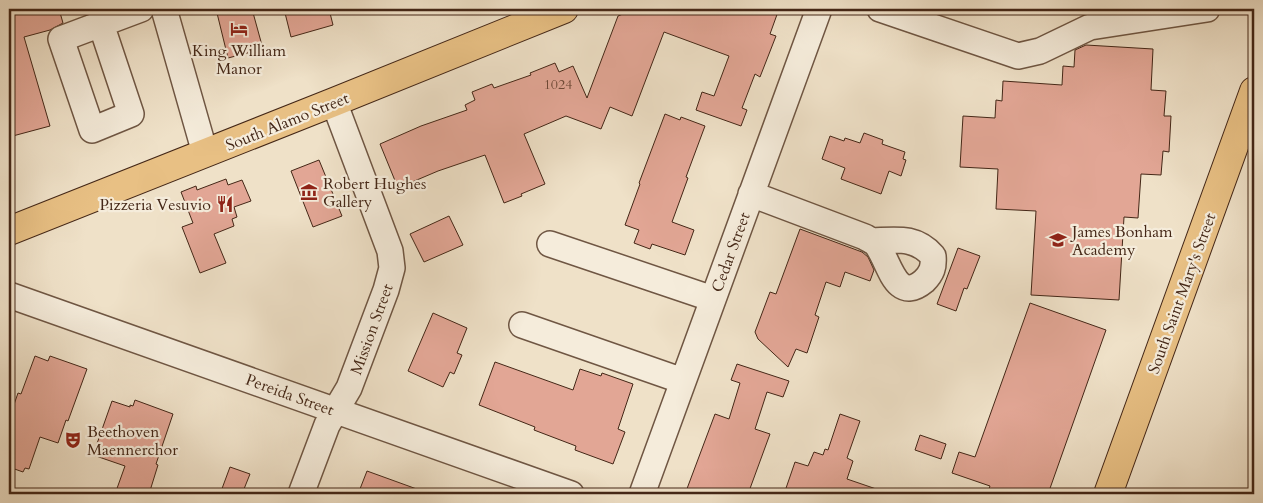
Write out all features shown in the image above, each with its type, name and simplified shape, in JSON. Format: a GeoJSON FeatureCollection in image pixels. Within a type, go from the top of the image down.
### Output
{"type":"FeatureCollection","features":[{"type":"Feature","properties":{"kind":"main road","name":"South Alamo Street"},"geometry":{"type":"LineString","coordinates":[[9,231],[564,9]]}},
{"type":"Feature","properties":{"kind":"main road","name":"South Saint Mary's Street"},"geometry":{"type":"LineString","coordinates":[[1108,494],[1254,91]]}},
{"type":"Feature","properties":{"kind":"street"},"geometry":{"type":"LineString","coordinates":[[100,24],[141,9]]}},
{"type":"Feature","properties":{"kind":"street"},"geometry":{"type":"LineString","coordinates":[[164,9],[205,153]]}},
{"type":"Feature","properties":{"kind":"street","name":"Cedar Street"},"geometry":{"type":"LineString","coordinates":[[642,494],[819,9]]}},
{"type":"Feature","properties":{"kind":"street"},"geometry":{"type":"LineString","coordinates":[[880,9],[1018,56],[1040,51],[1090,27],[1207,9]]}},
{"type":"Feature","properties":{"kind":"street","name":"Mission Street"},"geometry":{"type":"LineString","coordinates":[[301,494],[327,425],[349,388],[386,290],[392,268],[390,251],[334,102]]}},
{"type":"Feature","properties":{"kind":"street"},"geometry":{"type":"LineString","coordinates":[[751,194],[872,241]]}},
{"type":"Feature","properties":{"kind":"street"},"geometry":{"type":"LineString","coordinates":[[550,244],[713,299]]}},
{"type":"Feature","properties":{"kind":"street","name":"Pereida Street"},"geometry":{"type":"LineString","coordinates":[[9,295],[571,494]]}},
{"type":"Feature","properties":{"kind":"street"},"geometry":{"type":"LineString","coordinates":[[522,325],[683,381]]}},
{"type":"Feature","properties":{"kind":"building"},"geometry":{"type":"Polygon","coordinates":[[[9,9],[59,9],[63,23],[50,30],[24,37],[50,126],[9,137],[9,9]]]}},
{"type":"Feature","properties":{"kind":"building","name":"King William Manor"},"geometry":{"type":"Polygon","coordinates":[[[216,9],[252,9],[263,49],[228,58],[216,9]]]}},
{"type":"Feature","properties":{"kind":"building"},"geometry":{"type":"Polygon","coordinates":[[[284,9],[329,9],[333,25],[291,37],[284,9]]]}},
{"type":"Feature","properties":{"kind":"building"},"geometry":{"type":"Polygon","coordinates":[[[635,9],[779,9],[770,34],[776,36],[760,77],[755,74],[742,108],[747,110],[741,126],[696,110],[702,92],[714,96],[729,56],[664,32],[632,116],[610,107],[601,129],[566,116],[524,134],[545,184],[504,203],[485,155],[438,171],[398,188],[380,144],[421,126],[467,110],[465,105],[475,100],[472,92],[492,84],[494,88],[531,75],[530,73],[555,63],[559,72],[573,66],[587,98],[618,16],[635,9]]]}},
{"type":"Feature","properties":{"kind":"building"},"geometry":{"type":"Polygon","coordinates":[[[1086,45],[1153,49],[1151,90],[1166,91],[1164,116],[1171,116],[1169,152],[1163,151],[1161,175],[1141,174],[1138,218],[1124,217],[1119,300],[1031,295],[1036,211],[996,209],[998,169],[960,167],[963,116],[995,118],[996,100],[1002,101],[1003,81],[1062,85],[1063,66],[1074,67],[1075,50],[1086,45]]]}},
{"type":"Feature","properties":{"kind":"building"},"geometry":{"type":"Polygon","coordinates":[[[665,114],[680,120],[681,117],[705,126],[672,222],[694,230],[685,255],[652,244],[650,249],[634,243],[639,230],[625,225],[665,114]]]}},
{"type":"Feature","properties":{"kind":"building"},"geometry":{"type":"Polygon","coordinates":[[[864,133],[883,140],[882,144],[905,152],[903,159],[906,160],[901,176],[889,171],[881,194],[841,179],[845,168],[822,159],[830,136],[844,141],[845,138],[860,143],[864,133]]]}},
{"type":"Feature","properties":{"kind":"building"},"geometry":{"type":"Polygon","coordinates":[[[319,160],[342,216],[313,227],[291,171],[319,160]]]}},
{"type":"Feature","properties":{"kind":"building"},"geometry":{"type":"Polygon","coordinates":[[[226,179],[228,185],[242,180],[251,201],[234,207],[237,217],[232,219],[234,226],[214,234],[226,263],[200,273],[182,227],[193,223],[181,192],[196,186],[197,190],[226,179]]]}},
{"type":"Feature","properties":{"kind":"building"},"geometry":{"type":"Polygon","coordinates":[[[449,216],[463,245],[424,262],[410,234],[449,216]]]}},
{"type":"Feature","properties":{"kind":"building"},"geometry":{"type":"Polygon","coordinates":[[[800,229],[862,252],[868,257],[874,270],[870,281],[845,272],[840,287],[826,282],[815,315],[819,317],[807,353],[796,349],[788,367],[758,339],[755,332],[770,292],[776,294],[800,229]]]}},
{"type":"Feature","properties":{"kind":"building"},"geometry":{"type":"Polygon","coordinates":[[[958,248],[980,256],[967,289],[964,288],[956,311],[937,304],[958,248]]]}},
{"type":"Feature","properties":{"kind":"building"},"geometry":{"type":"Polygon","coordinates":[[[1030,303],[1106,330],[1048,494],[987,494],[990,486],[952,473],[959,452],[975,457],[1030,303]]]}},
{"type":"Feature","properties":{"kind":"building"},"geometry":{"type":"Polygon","coordinates":[[[433,313],[467,328],[457,353],[462,355],[454,374],[450,372],[443,387],[408,371],[433,313]]]}},
{"type":"Feature","properties":{"kind":"building"},"geometry":{"type":"Polygon","coordinates":[[[35,356],[48,361],[50,356],[87,369],[58,443],[40,437],[29,469],[25,468],[23,472],[9,467],[9,419],[18,393],[21,394],[35,356]]]}},
{"type":"Feature","properties":{"kind":"building"},"geometry":{"type":"Polygon","coordinates":[[[495,362],[573,390],[580,369],[601,376],[602,373],[633,384],[618,429],[625,432],[613,464],[575,450],[576,446],[534,430],[535,427],[479,405],[495,362]]]}},
{"type":"Feature","properties":{"kind":"building"},"geometry":{"type":"Polygon","coordinates":[[[737,364],[789,381],[783,397],[767,392],[755,429],[770,434],[748,494],[685,494],[715,414],[729,419],[740,383],[731,380],[737,364]]]}},
{"type":"Feature","properties":{"kind":"building"},"geometry":{"type":"Polygon","coordinates":[[[135,400],[173,414],[156,464],[158,465],[149,494],[115,494],[125,466],[93,455],[112,401],[130,407],[130,405],[133,406],[135,400]]]}},
{"type":"Feature","properties":{"kind":"building"},"geometry":{"type":"Polygon","coordinates":[[[840,414],[860,421],[847,458],[853,461],[847,479],[885,492],[884,494],[784,494],[795,462],[808,466],[814,452],[823,455],[825,449],[828,450],[840,414]]]}},
{"type":"Feature","properties":{"kind":"building"},"geometry":{"type":"Polygon","coordinates":[[[920,435],[946,444],[941,459],[915,450],[920,435]]]}},
{"type":"Feature","properties":{"kind":"building"},"geometry":{"type":"Polygon","coordinates":[[[230,467],[250,474],[242,494],[220,494],[230,467]]]}},
{"type":"Feature","properties":{"kind":"building"},"geometry":{"type":"Polygon","coordinates":[[[367,471],[425,492],[424,494],[358,494],[367,471]]]}},
{"type":"Feature","properties":{"kind":"place","name":"King William Manor"},"geometry":{"type":"Point","coordinates":[239,29]}},
{"type":"Feature","properties":{"kind":"place","name":"Robert Hughes Gallery"},"geometry":{"type":"Point","coordinates":[309,192]}},
{"type":"Feature","properties":{"kind":"place","name":"Pizzeria Vesuvio"},"geometry":{"type":"Point","coordinates":[225,204]}},
{"type":"Feature","properties":{"kind":"place","name":"James Bonham Academy"},"geometry":{"type":"Point","coordinates":[1058,240]}},
{"type":"Feature","properties":{"kind":"place","name":"Beethoven Maennerchor"},"geometry":{"type":"Point","coordinates":[73,440]}}]}
